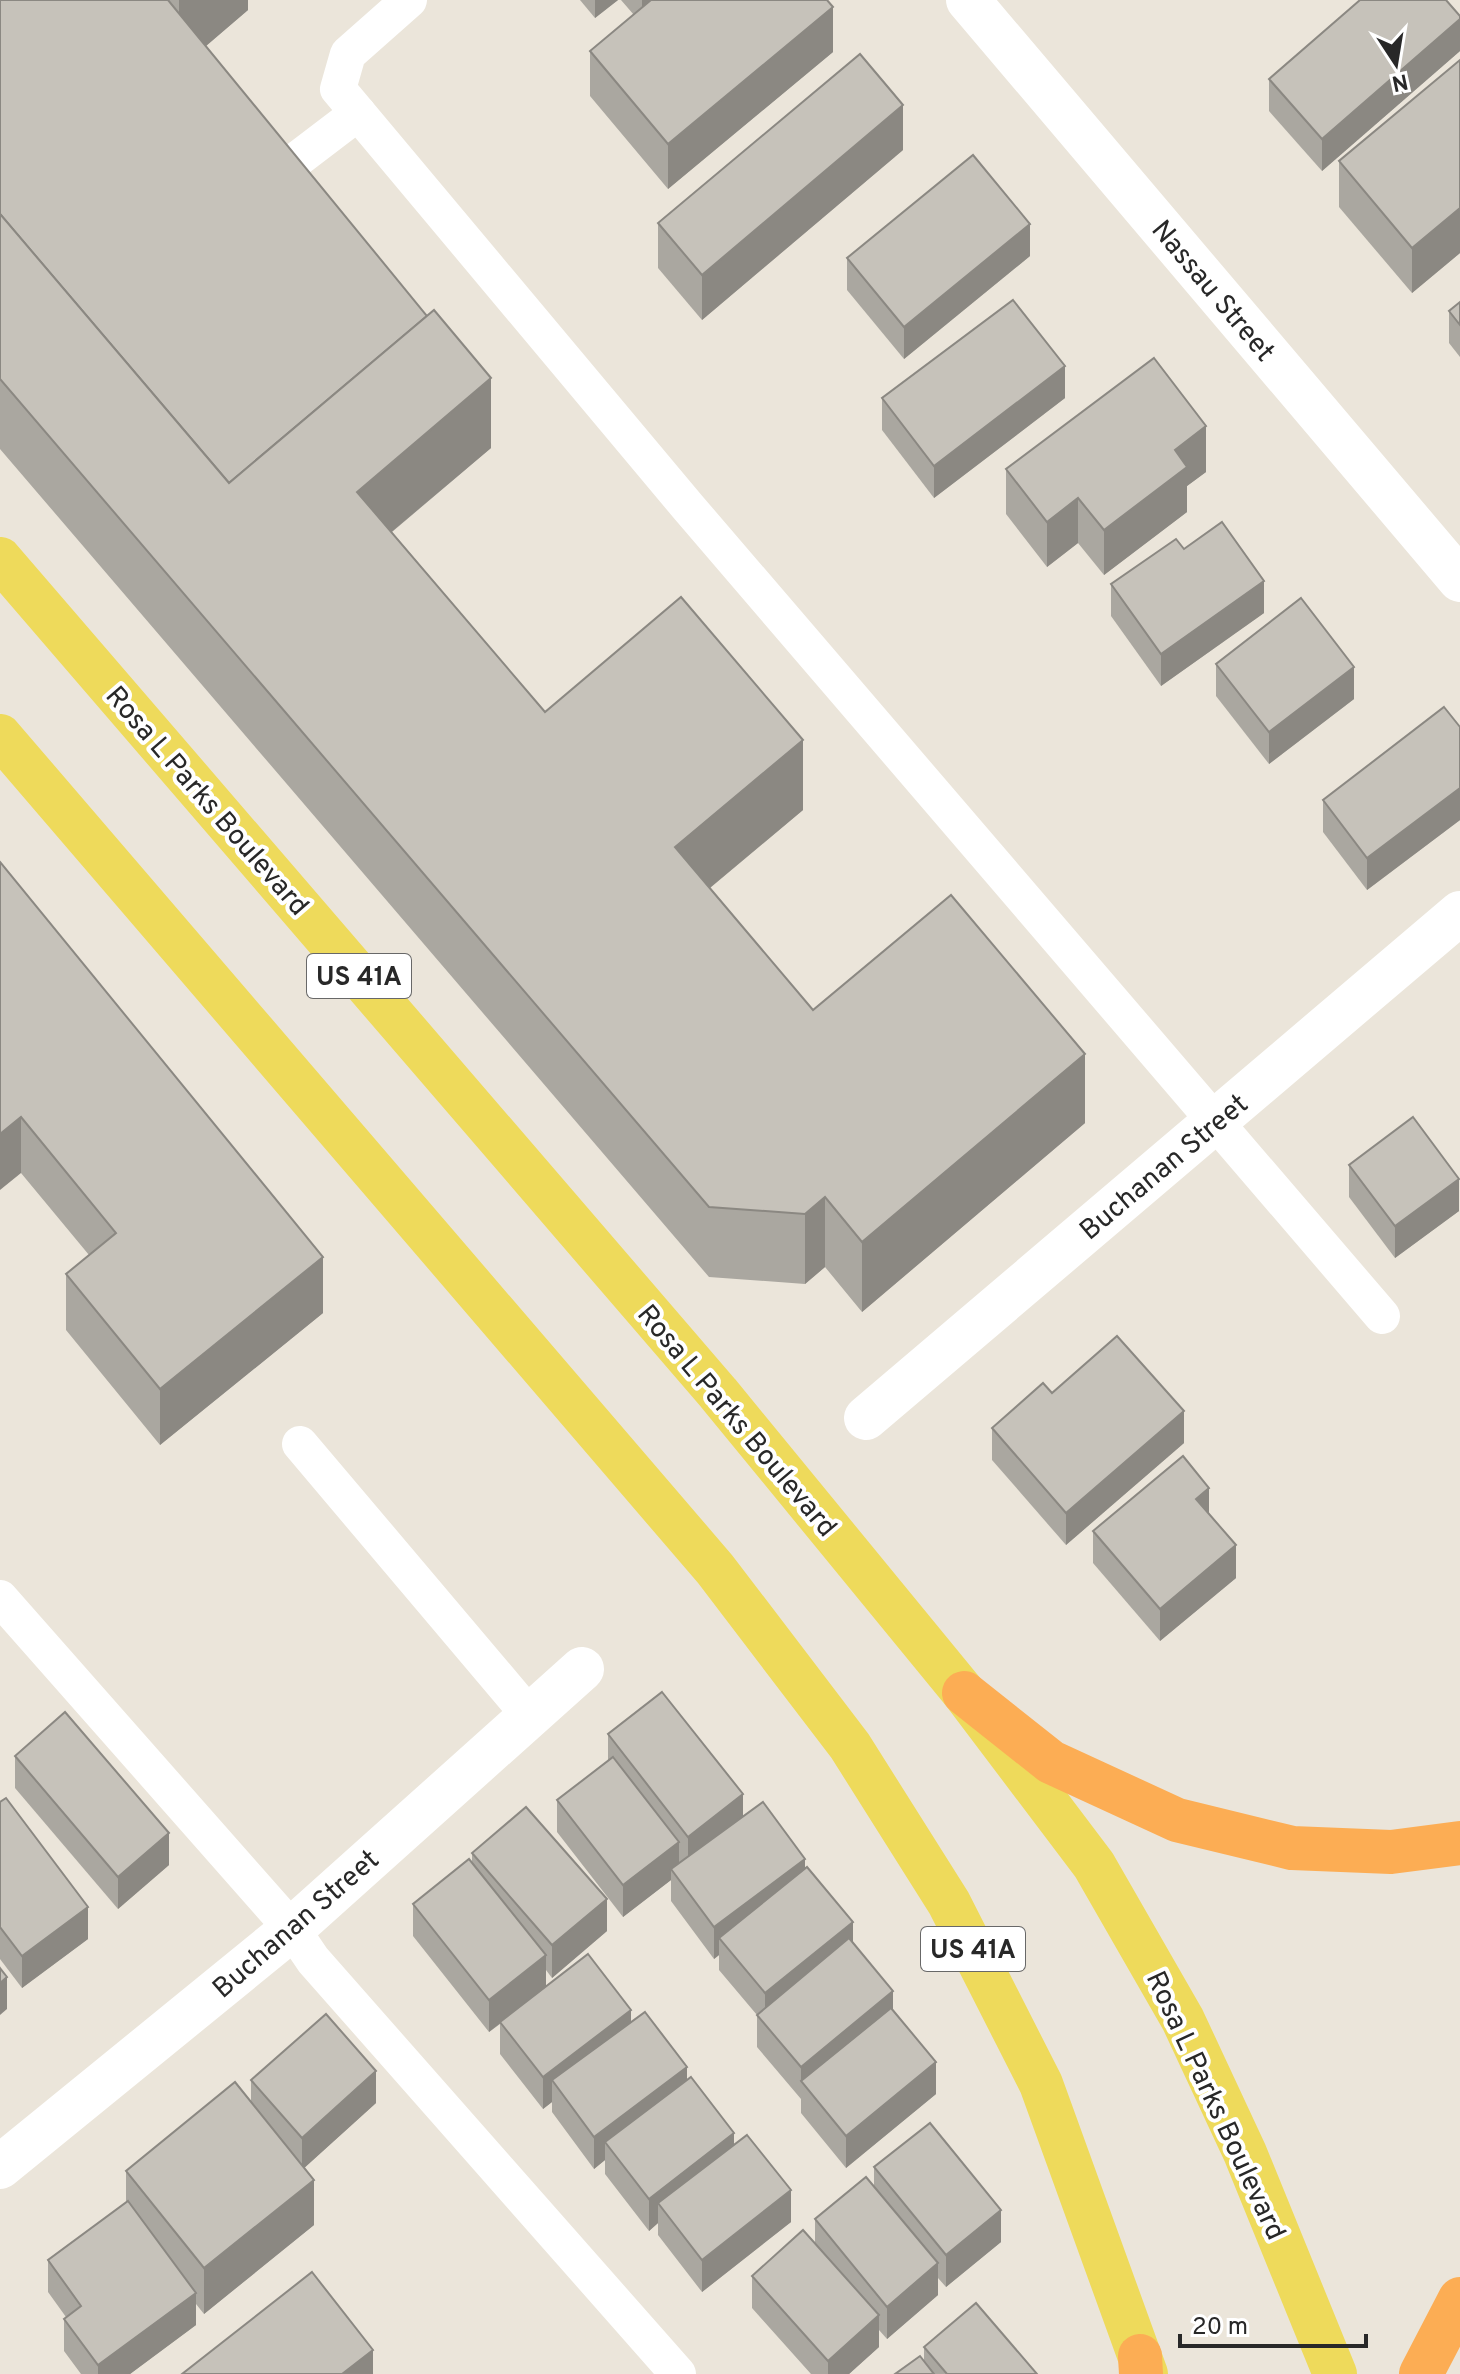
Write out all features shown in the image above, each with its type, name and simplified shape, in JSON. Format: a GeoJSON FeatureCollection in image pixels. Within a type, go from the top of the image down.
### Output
{"type":"FeatureCollection","features":[{"type":"Feature","properties":{"kind":"highway"},"geometry":{"type":"LineString","coordinates":[[964,1693],[1051,1762],[1177,1820],[1292,1848],[1391,1852],[1460,1843]]}},
{"type":"Feature","properties":{"kind":"highway"},"geometry":{"type":"LineString","coordinates":[[1421,2374],[1460,2299]]}},
{"type":"Feature","properties":{"kind":"main road","name":"Rosa L Parks Boulevard"},"geometry":{"type":"LineString","coordinates":[[0,559],[718,1393],[964,1693],[1094,1865],[1183,2020],[1245,2153],[1335,2374]]}},
{"type":"Feature","properties":{"kind":"main road","name":"US 41A"},"geometry":{"type":"LineString","coordinates":[[0,736],[715,1569],[850,1746],[949,1903],[1041,2084],[1142,2368]]}},
{"type":"Feature","properties":{"kind":"street","name":"Nassau Street"},"geometry":{"type":"LineString","coordinates":[[968,0],[1460,580]]}},
{"type":"Feature","properties":{"kind":"street","name":"Buchanan Street"},"geometry":{"type":"LineString","coordinates":[[866,1418],[1460,913]]}},
{"type":"Feature","properties":{"kind":"street","name":"Buchanan Street"},"geometry":{"type":"LineString","coordinates":[[0,2167],[292,1929],[582,1669]]}},
{"type":"Feature","properties":{"kind":"lane"},"geometry":{"type":"LineString","coordinates":[[409,0],[348,54],[338,89],[688,507],[1382,1316]]}},
{"type":"Feature","properties":{"kind":"lane"},"geometry":{"type":"LineString","coordinates":[[270,180],[358,113]]}},
{"type":"Feature","properties":{"kind":"lane"},"geometry":{"type":"LineString","coordinates":[[300,1444],[530,1716]]}},
{"type":"Feature","properties":{"kind":"lane"},"geometry":{"type":"LineString","coordinates":[[0,1598],[292,1929],[313,1960],[678,2374]]}},
{"type":"Feature","properties":{"kind":"building"},"geometry":{"type":"Polygon","coordinates":[[[0,0],[168,0],[427,316],[229,483],[0,214],[0,0]]]}},
{"type":"Feature","properties":{"kind":"building"},"geometry":{"type":"Polygon","coordinates":[[[651,0],[827,0],[833,7],[668,144],[590,51],[651,0]]]}},
{"type":"Feature","properties":{"kind":"building"},"geometry":{"type":"Polygon","coordinates":[[[1360,0],[1446,0],[1460,19],[1322,139],[1269,79],[1360,0]]]}},
{"type":"Feature","properties":{"kind":"building"},"geometry":{"type":"Polygon","coordinates":[[[860,54],[903,105],[702,275],[658,223],[860,54]]]}},
{"type":"Feature","properties":{"kind":"building"},"geometry":{"type":"Polygon","coordinates":[[[1460,60],[1460,208],[1412,248],[1339,161],[1460,60]]]}},
{"type":"Feature","properties":{"kind":"building"},"geometry":{"type":"Polygon","coordinates":[[[973,155],[1030,224],[904,327],[847,258],[973,155]]]}},
{"type":"Feature","properties":{"kind":"building"},"geometry":{"type":"Polygon","coordinates":[[[0,214],[229,483],[434,310],[491,378],[357,492],[545,712],[681,597],[803,740],[675,847],[813,1010],[951,895],[1085,1054],[862,1242],[825,1197],[805,1214],[709,1207],[0,379],[0,214]]]}},
{"type":"Feature","properties":{"kind":"building"},"geometry":{"type":"Polygon","coordinates":[[[1013,300],[1065,366],[934,466],[882,398],[1013,300]]]}},
{"type":"Feature","properties":{"kind":"building"},"geometry":{"type":"Polygon","coordinates":[[[1460,302],[1460,325],[1449,311],[1460,302]]]}},
{"type":"Feature","properties":{"kind":"building"},"geometry":{"type":"Polygon","coordinates":[[[1154,358],[1206,426],[1175,450],[1187,467],[1104,530],[1078,498],[1047,522],[1006,469],[1154,358]]]}},
{"type":"Feature","properties":{"kind":"building"},"geometry":{"type":"Polygon","coordinates":[[[1222,522],[1264,581],[1161,654],[1111,584],[1176,539],[1184,549],[1222,522]]]}},
{"type":"Feature","properties":{"kind":"building"},"geometry":{"type":"Polygon","coordinates":[[[1301,598],[1354,667],[1269,732],[1216,664],[1301,598]]]}},
{"type":"Feature","properties":{"kind":"building"},"geometry":{"type":"Polygon","coordinates":[[[1444,707],[1460,727],[1460,788],[1367,858],[1323,800],[1444,707]]]}},
{"type":"Feature","properties":{"kind":"building"},"geometry":{"type":"Polygon","coordinates":[[[0,862],[323,1257],[160,1389],[66,1274],[116,1233],[21,1117],[0,1134],[0,862]]]}},
{"type":"Feature","properties":{"kind":"building"},"geometry":{"type":"Polygon","coordinates":[[[1413,1117],[1459,1179],[1395,1226],[1349,1165],[1413,1117]]]}},
{"type":"Feature","properties":{"kind":"building"},"geometry":{"type":"Polygon","coordinates":[[[1117,1336],[1184,1411],[1066,1513],[992,1428],[1043,1383],[1052,1393],[1117,1336]]]}},
{"type":"Feature","properties":{"kind":"building"},"geometry":{"type":"Polygon","coordinates":[[[1183,1456],[1209,1488],[1196,1499],[1236,1545],[1160,1609],[1093,1531],[1183,1456]]]}},
{"type":"Feature","properties":{"kind":"building"},"geometry":{"type":"Polygon","coordinates":[[[662,1692],[743,1794],[688,1837],[608,1734],[662,1692]]]}},
{"type":"Feature","properties":{"kind":"building"},"geometry":{"type":"Polygon","coordinates":[[[65,1712],[169,1833],[118,1877],[15,1756],[65,1712]]]}},
{"type":"Feature","properties":{"kind":"building"},"geometry":{"type":"Polygon","coordinates":[[[613,1757],[679,1842],[623,1885],[557,1800],[613,1757]]]}},
{"type":"Feature","properties":{"kind":"building"},"geometry":{"type":"Polygon","coordinates":[[[6,1798],[88,1907],[22,1956],[0,1927],[0,1802],[6,1798]]]}},
{"type":"Feature","properties":{"kind":"building"},"geometry":{"type":"Polygon","coordinates":[[[763,1802],[805,1859],[714,1927],[671,1869],[763,1802]]]}},
{"type":"Feature","properties":{"kind":"building"},"geometry":{"type":"Polygon","coordinates":[[[526,1807],[607,1899],[552,1945],[472,1853],[526,1807]]]}},
{"type":"Feature","properties":{"kind":"building"},"geometry":{"type":"Polygon","coordinates":[[[469,1859],[546,1955],[489,2000],[413,1904],[469,1859]]]}},
{"type":"Feature","properties":{"kind":"building"},"geometry":{"type":"Polygon","coordinates":[[[807,1867],[853,1922],[765,1993],[719,1938],[807,1867]]]}},
{"type":"Feature","properties":{"kind":"building"},"geometry":{"type":"Polygon","coordinates":[[[849,1938],[893,1991],[801,2067],[757,2015],[849,1938]]]}},
{"type":"Feature","properties":{"kind":"building"},"geometry":{"type":"Polygon","coordinates":[[[588,1954],[631,2010],[543,2077],[500,2022],[588,1954]]]}},
{"type":"Feature","properties":{"kind":"building"},"geometry":{"type":"Polygon","coordinates":[[[0,1968],[7,1977],[0,1983],[0,1968]]]}},
{"type":"Feature","properties":{"kind":"building"},"geometry":{"type":"Polygon","coordinates":[[[891,2008],[936,2062],[846,2136],[801,2081],[891,2008]]]}},
{"type":"Feature","properties":{"kind":"building"},"geometry":{"type":"Polygon","coordinates":[[[645,2012],[687,2067],[594,2137],[552,2080],[645,2012]]]}},
{"type":"Feature","properties":{"kind":"building"},"geometry":{"type":"Polygon","coordinates":[[[326,2014],[376,2071],[302,2138],[251,2080],[326,2014]]]}},
{"type":"Feature","properties":{"kind":"building"},"geometry":{"type":"Polygon","coordinates":[[[691,2077],[734,2133],[649,2199],[605,2142],[691,2077]]]}},
{"type":"Feature","properties":{"kind":"building"},"geometry":{"type":"Polygon","coordinates":[[[235,2082],[314,2180],[204,2268],[126,2171],[235,2082]]]}},
{"type":"Feature","properties":{"kind":"building"},"geometry":{"type":"Polygon","coordinates":[[[930,2123],[1001,2210],[946,2255],[874,2167],[930,2123]]]}},
{"type":"Feature","properties":{"kind":"building"},"geometry":{"type":"Polygon","coordinates":[[[747,2135],[791,2190],[702,2260],[658,2203],[747,2135]]]}},
{"type":"Feature","properties":{"kind":"building"},"geometry":{"type":"Polygon","coordinates":[[[866,2177],[938,2263],[887,2307],[815,2219],[866,2177]]]}},
{"type":"Feature","properties":{"kind":"building"},"geometry":{"type":"Polygon","coordinates":[[[128,2201],[196,2293],[98,2365],[64,2319],[81,2306],[48,2260],[128,2201]]]}},
{"type":"Feature","properties":{"kind":"building"},"geometry":{"type":"Polygon","coordinates":[[[803,2230],[879,2315],[828,2361],[752,2276],[803,2230]]]}},
{"type":"Feature","properties":{"kind":"building"},"geometry":{"type":"Polygon","coordinates":[[[312,2272],[373,2350],[342,2374],[182,2374],[312,2272]]]}},
{"type":"Feature","properties":{"kind":"building"},"geometry":{"type":"Polygon","coordinates":[[[976,2303],[1037,2374],[947,2374],[924,2347],[976,2303]]]}},
{"type":"Feature","properties":{"kind":"building"},"geometry":{"type":"Polygon","coordinates":[[[920,2356],[934,2374],[895,2374],[920,2356]]]}}]}
